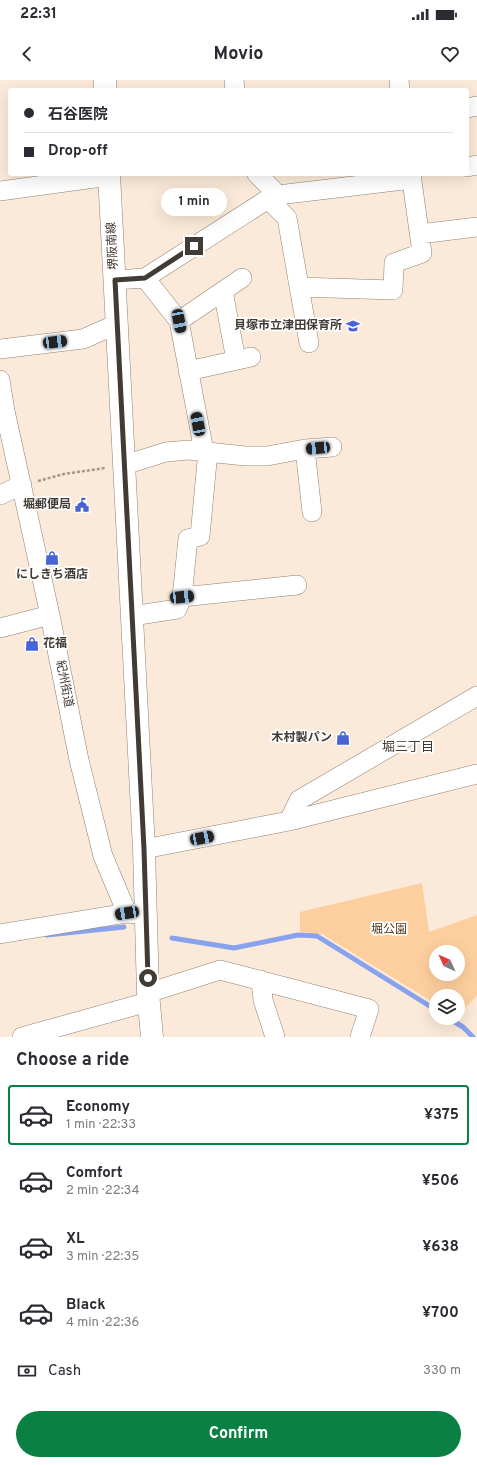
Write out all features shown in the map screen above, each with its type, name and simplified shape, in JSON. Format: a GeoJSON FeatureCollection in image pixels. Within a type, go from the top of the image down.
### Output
{"type":"FeatureCollection","features":[{"type":"Feature","properties":{"kind":"main road","name":"堺阪南線"},"geometry":{"type":"LineString","coordinates":[[109,176],[144,849],[137,913],[152,1037]]}},
{"type":"Feature","properties":{"kind":"street"},"geometry":{"type":"LineString","coordinates":[[0,191],[102,176]]}},
{"type":"Feature","properties":{"kind":"street"},"geometry":{"type":"LineString","coordinates":[[258,176],[287,218],[309,343]]}},
{"type":"Feature","properties":{"kind":"street"},"geometry":{"type":"LineString","coordinates":[[115,280],[145,278],[273,197],[407,176]]}},
{"type":"Feature","properties":{"kind":"street"},"geometry":{"type":"LineString","coordinates":[[299,287],[393,290],[394,263],[422,253],[413,176]]}},
{"type":"Feature","properties":{"kind":"street"},"geometry":{"type":"LineString","coordinates":[[420,234],[477,227]]}},
{"type":"Feature","properties":{"kind":"street"},"geometry":{"type":"LineString","coordinates":[[132,616],[177,609],[182,597],[188,539],[200,536],[206,451],[188,371],[179,321],[145,278]]}},
{"type":"Feature","properties":{"kind":"street"},"geometry":{"type":"LineString","coordinates":[[179,321],[242,278]]}},
{"type":"Feature","properties":{"kind":"street"},"geometry":{"type":"LineString","coordinates":[[188,371],[244,358],[223,291]]}},
{"type":"Feature","properties":{"kind":"street"},"geometry":{"type":"LineString","coordinates":[[0,349],[83,339],[117,324]]}},
{"type":"Feature","properties":{"kind":"street","name":"紀州街道"},"geometry":{"type":"LineString","coordinates":[[0,380],[2,412],[22,485],[79,760],[103,856],[137,913]]}},
{"type":"Feature","properties":{"kind":"street"},"geometry":{"type":"LineString","coordinates":[[124,465],[166,452],[189,450],[245,456],[267,456],[305,449],[332,447]]}},
{"type":"Feature","properties":{"kind":"street"},"geometry":{"type":"LineString","coordinates":[[305,449],[312,512]]}},
{"type":"Feature","properties":{"kind":"street"},"geometry":{"type":"LineString","coordinates":[[0,495],[22,485]]}},
{"type":"Feature","properties":{"kind":"street"},"geometry":{"type":"LineString","coordinates":[[182,597],[296,585]]}},
{"type":"Feature","properties":{"kind":"street"},"geometry":{"type":"LineString","coordinates":[[0,628],[50,615]]}},
{"type":"Feature","properties":{"kind":"street"},"geometry":{"type":"LineString","coordinates":[[289,822],[299,800],[477,696]]}},
{"type":"Feature","properties":{"kind":"street"},"geometry":{"type":"LineString","coordinates":[[144,849],[289,822],[477,774]]}},
{"type":"Feature","properties":{"kind":"street"},"geometry":{"type":"LineString","coordinates":[[0,934],[137,913]]}},
{"type":"Feature","properties":{"kind":"street"},"geometry":{"type":"LineString","coordinates":[[22,1037],[148,998],[220,970],[369,1009],[360,1037]]}},
{"type":"Feature","properties":{"kind":"street"},"geometry":{"type":"LineString","coordinates":[[261,980],[263,1000],[275,1037]]}},
{"type":"Feature","properties":{"kind":"path"},"geometry":{"type":"LineString","coordinates":[[22,485],[51,477],[124,465]]}},
{"type":"Feature","properties":{"kind":"green space","name":"堀公園"},"geometry":{"type":"Polygon","coordinates":[[[422,883],[429,932],[477,915],[477,996],[465,1008],[465,989],[429,989],[429,1000],[322,934],[300,932],[300,912],[422,883]]]}},
{"type":"Feature","properties":{"kind":"waterway"},"geometry":{"type":"LineString","coordinates":[[47,935],[124,927]]}},
{"type":"Feature","properties":{"kind":"waterway"},"geometry":{"type":"LineString","coordinates":[[172,938],[234,948],[298,935],[317,936],[429,1006]]}},
{"type":"Feature","properties":{"kind":"waterway"},"geometry":{"type":"LineString","coordinates":[[460,1025],[473,1037]]}},
{"type":"Feature","properties":{"kind":"place","name":"貝塚市立津田保育所"},"geometry":{"type":"Point","coordinates":[353,326]}},
{"type":"Feature","properties":{"kind":"place","name":"堀郵便局"},"geometry":{"type":"Point","coordinates":[82,505]}},
{"type":"Feature","properties":{"kind":"place","name":"にしきち酒店"},"geometry":{"type":"Point","coordinates":[52,558]}},
{"type":"Feature","properties":{"kind":"place","name":"花福"},"geometry":{"type":"Point","coordinates":[32,644]}},
{"type":"Feature","properties":{"kind":"place","name":"木村製パン"},"geometry":{"type":"Point","coordinates":[343,738]}},
{"type":"Feature","properties":{"kind":"district","name":"堀三丁目"},"geometry":{"type":"Point","coordinates":[408,748]}},
{"type":"Feature","properties":{"kind":"route"},"geometry":{"type":"LineString","coordinates":[[148,978],[144,849],[115,280],[145,278],[194,246]]}}]}
